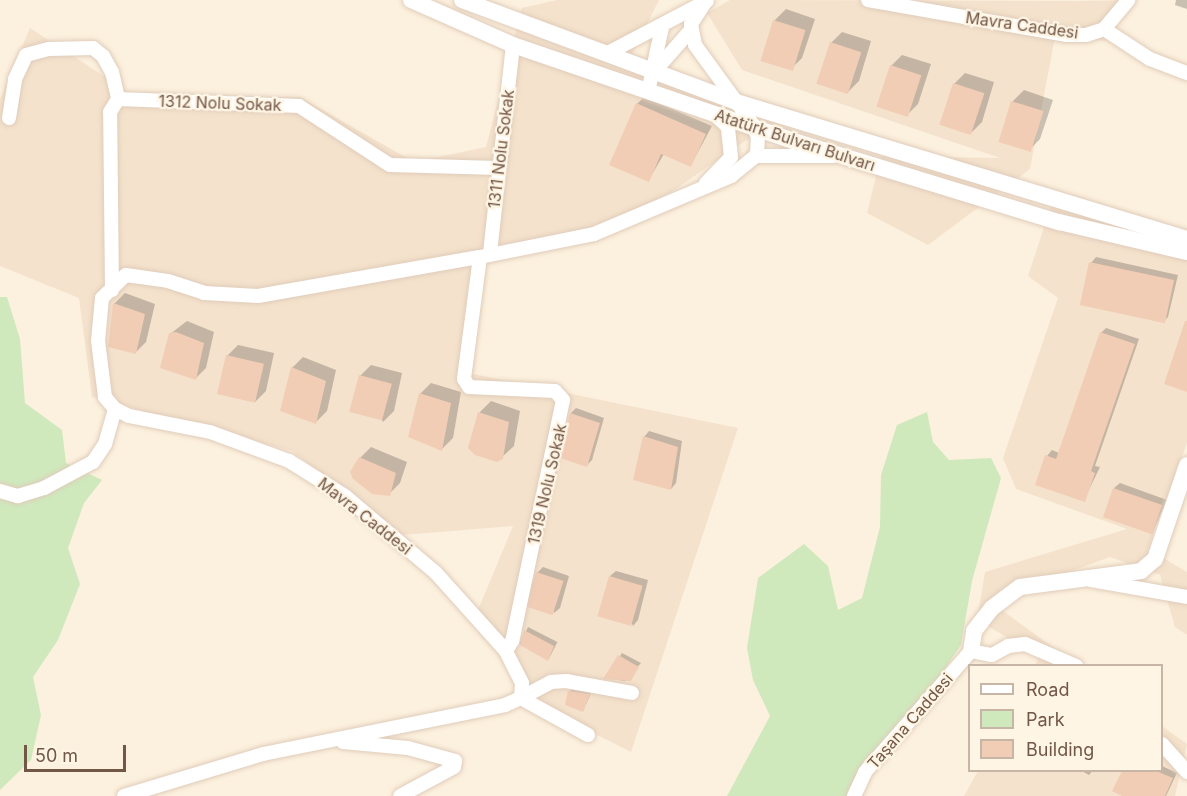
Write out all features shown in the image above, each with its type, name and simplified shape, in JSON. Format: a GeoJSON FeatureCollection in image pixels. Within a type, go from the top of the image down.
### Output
{"type":"FeatureCollection","features":[{"type":"Feature","properties":{"kind":"street","name":"Atatürk Bulvarı Bulvarı"},"geometry":{"type":"LineString","coordinates":[[411,0],[513,45],[841,156],[1059,222],[1187,252]]}},
{"type":"Feature","properties":{"kind":"street","name":"Atatürk Bulvarı Bulvarı"},"geometry":{"type":"LineString","coordinates":[[462,0],[736,102],[1187,239]]}},
{"type":"Feature","properties":{"kind":"street","name":"Mavra Caddesi"},"geometry":{"type":"LineString","coordinates":[[868,0],[1067,35],[1086,35],[1104,28],[1128,0]]}},
{"type":"Feature","properties":{"kind":"street"},"geometry":{"type":"LineString","coordinates":[[606,54],[662,27],[685,10],[710,1]]}},
{"type":"Feature","properties":{"kind":"street"},"geometry":{"type":"LineString","coordinates":[[654,72],[690,31],[710,1]]}},
{"type":"Feature","properties":{"kind":"street"},"geometry":{"type":"LineString","coordinates":[[648,92],[662,27]]}},
{"type":"Feature","properties":{"kind":"street"},"geometry":{"type":"LineString","coordinates":[[1104,28],[1150,59],[1187,73]]}},
{"type":"Feature","properties":{"kind":"street"},"geometry":{"type":"LineString","coordinates":[[0,491],[18,496],[44,489],[93,462],[105,444],[115,409],[105,397],[98,341],[102,298],[112,291],[126,275],[168,281],[204,294],[258,296],[594,234],[731,176],[755,156],[758,147],[754,126],[701,55],[690,31]]}},
{"type":"Feature","properties":{"kind":"street","name":"1311 Nolu Sokak"},"geometry":{"type":"LineString","coordinates":[[485,255],[499,168],[513,45]]}},
{"type":"Feature","properties":{"kind":"street"},"geometry":{"type":"LineString","coordinates":[[9,118],[15,79],[26,55],[49,49],[93,48],[103,56],[112,72],[118,99],[110,112],[112,291]]}},
{"type":"Feature","properties":{"kind":"street","name":"1312 Nolu Sokak"},"geometry":{"type":"LineString","coordinates":[[118,99],[299,106],[390,165],[499,168]]}},
{"type":"Feature","properties":{"kind":"street"},"geometry":{"type":"LineString","coordinates":[[700,189],[731,157],[728,127],[714,114]]}},
{"type":"Feature","properties":{"kind":"street"},"geometry":{"type":"LineString","coordinates":[[755,156],[841,156]]}},
{"type":"Feature","properties":{"kind":"street"},"geometry":{"type":"LineString","coordinates":[[1156,243],[1158,250],[1187,265]]}},
{"type":"Feature","properties":{"kind":"street","name":"1319 Nolu Sokak"},"geometry":{"type":"LineString","coordinates":[[485,255],[464,379],[469,387],[555,391],[563,400],[512,640],[506,651]]}},
{"type":"Feature","properties":{"kind":"street","name":"Mavra Caddesi"},"geometry":{"type":"LineString","coordinates":[[115,409],[129,416],[210,432],[289,461],[345,496],[436,573],[506,651],[522,683],[522,698]]}},
{"type":"Feature","properties":{"kind":"street","name":"Taşana Caddesi"},"geometry":{"type":"LineString","coordinates":[[855,796],[865,772],[971,651],[974,631],[992,608],[1020,586],[1044,581],[1089,579],[1141,571],[1155,559],[1187,465]]}},
{"type":"Feature","properties":{"kind":"street"},"geometry":{"type":"LineString","coordinates":[[1089,579],[1187,597]]}},
{"type":"Feature","properties":{"kind":"street"},"geometry":{"type":"LineString","coordinates":[[971,651],[992,654],[1008,646],[1025,644],[1071,664]]}},
{"type":"Feature","properties":{"kind":"street"},"geometry":{"type":"LineString","coordinates":[[124,796],[263,754],[505,705],[551,682],[566,681],[632,693]]}},
{"type":"Feature","properties":{"kind":"street"},"geometry":{"type":"LineString","coordinates":[[522,698],[588,735]]}},
{"type":"Feature","properties":{"kind":"street"},"geometry":{"type":"LineString","coordinates":[[329,741],[408,748],[455,761],[454,767],[400,796]]}},
{"type":"Feature","properties":{"kind":"street"},"geometry":{"type":"LineString","coordinates":[[1163,746],[1187,772]]}},
{"type":"Feature","properties":{"kind":"shaded area"},"geometry":{"type":"Polygon","coordinates":[[[557,0],[659,0],[625,68],[767,126],[625,224],[483,252],[459,371],[738,428],[631,752],[526,699],[475,617],[513,526],[402,535],[292,451],[92,397],[79,298],[0,266],[0,99],[30,28],[136,97],[300,97],[414,162],[486,147],[522,8],[557,0]]]}},
{"type":"Feature","properties":{"kind":"shaded area"},"geometry":{"type":"Polygon","coordinates":[[[730,0],[1129,0],[1106,41],[1055,37],[1030,169],[928,245],[867,213],[881,156],[1000,158],[742,70],[707,13],[730,0]]]}},
{"type":"Feature","properties":{"kind":"shaded area"},"geometry":{"type":"Polygon","coordinates":[[[1054,197],[1187,250],[1187,443],[1148,549],[1187,572],[1187,635],[1175,627],[1160,575],[1110,557],[989,601],[1077,664],[1036,664],[1040,656],[977,620],[985,572],[1127,529],[1016,489],[1003,458],[1058,298],[1028,276],[1054,197]]]}},
{"type":"Feature","properties":{"kind":"shaded area"},"geometry":{"type":"Polygon","coordinates":[[[1163,727],[1187,744],[1175,796],[964,796],[977,772],[1163,772],[1163,727]]]}},
{"type":"Feature","properties":{"kind":"green space"},"geometry":{"type":"Polygon","coordinates":[[[0,297],[7,297],[20,339],[25,403],[62,430],[66,463],[102,480],[84,503],[68,548],[80,584],[58,640],[33,677],[41,715],[31,760],[0,790],[0,297]]]}},
{"type":"Feature","properties":{"kind":"green space"},"geometry":{"type":"Polygon","coordinates":[[[927,412],[933,442],[949,460],[991,458],[1001,478],[972,581],[961,645],[857,796],[727,796],[770,716],[753,680],[747,648],[758,578],[804,544],[828,566],[838,610],[862,598],[880,527],[881,475],[897,425],[927,412]]]}},
{"type":"Feature","properties":{"kind":"building"},"geometry":{"type":"Polygon","coordinates":[[[773,20],[806,30],[793,71],[760,61],[773,20]]]}},
{"type":"Feature","properties":{"kind":"building"},"geometry":{"type":"Polygon","coordinates":[[[830,42],[861,52],[848,94],[816,84],[830,42]]]}},
{"type":"Feature","properties":{"kind":"building"},"geometry":{"type":"Polygon","coordinates":[[[890,65],[921,75],[908,117],[876,107],[890,65]]]}},
{"type":"Feature","properties":{"kind":"building"},"geometry":{"type":"Polygon","coordinates":[[[953,83],[984,93],[971,135],[939,125],[953,83]]]}},
{"type":"Feature","properties":{"kind":"building"},"geometry":{"type":"Polygon","coordinates":[[[1011,101],[1044,111],[1031,152],[998,142],[1011,101]]]}},
{"type":"Feature","properties":{"kind":"building"},"geometry":{"type":"Polygon","coordinates":[[[636,103],[706,134],[691,167],[661,154],[649,182],[609,165],[636,103]]]}},
{"type":"Feature","properties":{"kind":"building"},"geometry":{"type":"Polygon","coordinates":[[[1089,262],[1174,280],[1165,323],[1080,305],[1089,262]]]}},
{"type":"Feature","properties":{"kind":"building"},"geometry":{"type":"Polygon","coordinates":[[[113,303],[145,314],[136,354],[108,347],[113,303]]]}},
{"type":"Feature","properties":{"kind":"building"},"geometry":{"type":"Polygon","coordinates":[[[1185,321],[1187,321],[1187,392],[1164,384],[1185,321]]]}},
{"type":"Feature","properties":{"kind":"building"},"geometry":{"type":"Polygon","coordinates":[[[176,332],[204,343],[196,380],[160,368],[169,333],[176,332]]]}},
{"type":"Feature","properties":{"kind":"building"},"geometry":{"type":"Polygon","coordinates":[[[1100,332],[1135,344],[1091,471],[1095,473],[1085,502],[1035,485],[1045,455],[1056,459],[1100,332]]]}},
{"type":"Feature","properties":{"kind":"building"},"geometry":{"type":"Polygon","coordinates":[[[226,355],[264,364],[255,403],[217,394],[226,355]]]}},
{"type":"Feature","properties":{"kind":"building"},"geometry":{"type":"Polygon","coordinates":[[[291,367],[326,381],[316,424],[280,411],[291,367]]]}},
{"type":"Feature","properties":{"kind":"building"},"geometry":{"type":"Polygon","coordinates":[[[359,375],[392,384],[382,421],[349,412],[359,375]]]}},
{"type":"Feature","properties":{"kind":"building"},"geometry":{"type":"Polygon","coordinates":[[[419,393],[451,403],[442,451],[408,437],[419,393]]]}},
{"type":"Feature","properties":{"kind":"building"},"geometry":{"type":"Polygon","coordinates":[[[478,412],[509,422],[503,459],[497,462],[475,455],[468,448],[478,412]]]}},
{"type":"Feature","properties":{"kind":"building"},"geometry":{"type":"Polygon","coordinates":[[[570,413],[600,423],[587,467],[560,458],[570,413]]]}},
{"type":"Feature","properties":{"kind":"building"},"geometry":{"type":"Polygon","coordinates":[[[643,436],[678,447],[671,490],[633,480],[643,436]]]}},
{"type":"Feature","properties":{"kind":"building"},"geometry":{"type":"Polygon","coordinates":[[[359,457],[396,473],[390,496],[372,494],[353,479],[350,472],[359,457]]]}},
{"type":"Feature","properties":{"kind":"building"},"geometry":{"type":"Polygon","coordinates":[[[1113,488],[1162,505],[1152,534],[1103,517],[1113,488]]]}},
{"type":"Feature","properties":{"kind":"building"},"geometry":{"type":"Polygon","coordinates":[[[536,572],[564,581],[552,615],[525,606],[536,572]]]}},
{"type":"Feature","properties":{"kind":"building"},"geometry":{"type":"Polygon","coordinates":[[[609,576],[643,586],[631,626],[597,616],[609,576]]]}},
{"type":"Feature","properties":{"kind":"building"},"geometry":{"type":"Polygon","coordinates":[[[524,630],[554,646],[548,661],[520,645],[524,630]]]}},
{"type":"Feature","properties":{"kind":"building"},"geometry":{"type":"Polygon","coordinates":[[[618,655],[639,667],[631,681],[603,679],[618,655]]]}},
{"type":"Feature","properties":{"kind":"building"},"geometry":{"type":"Polygon","coordinates":[[[568,691],[590,694],[583,712],[565,705],[568,691]]]}},
{"type":"Feature","properties":{"kind":"building"},"geometry":{"type":"Polygon","coordinates":[[[1122,772],[1158,772],[1173,778],[1165,796],[1122,796],[1112,791],[1122,772]]]}}]}
